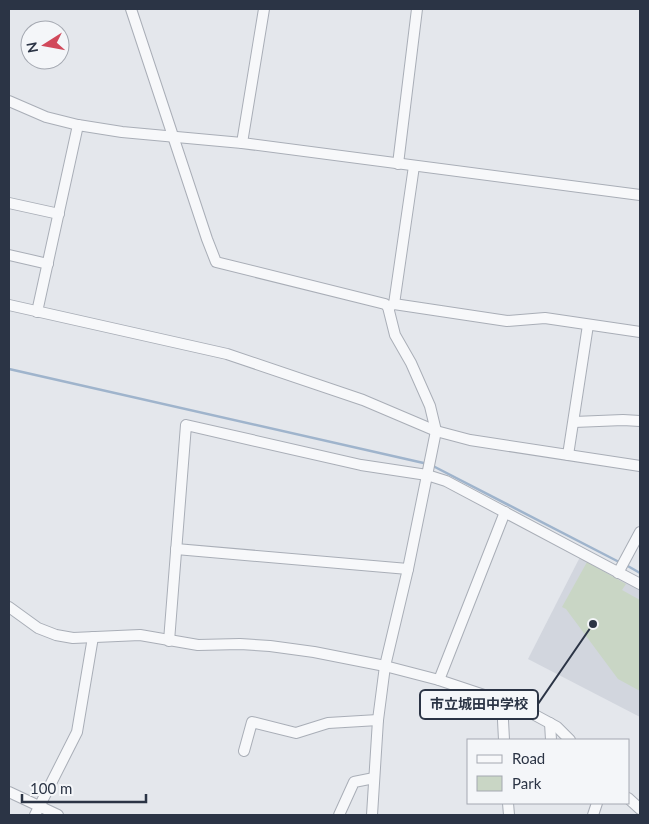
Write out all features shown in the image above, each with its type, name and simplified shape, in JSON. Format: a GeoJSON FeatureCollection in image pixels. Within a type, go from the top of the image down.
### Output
{"type":"FeatureCollection","features":[{"type":"Feature","properties":{"kind":"street"},"geometry":{"type":"LineString","coordinates":[[131,9],[216,262],[391,306],[507,321],[545,318],[640,332]]}},
{"type":"Feature","properties":{"kind":"street"},"geometry":{"type":"LineString","coordinates":[[242,143],[264,9]]}},
{"type":"Feature","properties":{"kind":"street"},"geometry":{"type":"LineString","coordinates":[[398,164],[417,9]]}},
{"type":"Feature","properties":{"kind":"street"},"geometry":{"type":"LineString","coordinates":[[9,101],[46,117],[78,125],[122,132],[242,143],[640,195]]}},
{"type":"Feature","properties":{"kind":"street"},"geometry":{"type":"LineString","coordinates":[[37,312],[78,125]]}},
{"type":"Feature","properties":{"kind":"street"},"geometry":{"type":"LineString","coordinates":[[372,815],[378,720],[384,666],[408,569],[436,431],[430,406],[395,335],[391,306],[414,166]]}},
{"type":"Feature","properties":{"kind":"street"},"geometry":{"type":"LineString","coordinates":[[9,202],[59,214]]}},
{"type":"Feature","properties":{"kind":"street"},"geometry":{"type":"LineString","coordinates":[[9,255],[48,264]]}},
{"type":"Feature","properties":{"kind":"street"},"geometry":{"type":"LineString","coordinates":[[9,305],[227,354],[362,400],[436,431],[470,440],[640,466]]}},
{"type":"Feature","properties":{"kind":"street"},"geometry":{"type":"LineString","coordinates":[[568,455],[588,325]]}},
{"type":"Feature","properties":{"kind":"street"},"geometry":{"type":"LineString","coordinates":[[574,422],[640,421]]}},
{"type":"Feature","properties":{"kind":"street"},"geometry":{"type":"LineString","coordinates":[[169,640],[186,425],[361,464],[428,472],[620,570],[640,584]]}},
{"type":"Feature","properties":{"kind":"street"},"geometry":{"type":"LineString","coordinates":[[439,680],[504,512]]}},
{"type":"Feature","properties":{"kind":"street"},"geometry":{"type":"LineString","coordinates":[[620,570],[640,532]]}},
{"type":"Feature","properties":{"kind":"street"},"geometry":{"type":"LineString","coordinates":[[176,549],[408,569]]}},
{"type":"Feature","properties":{"kind":"street"},"geometry":{"type":"LineString","coordinates":[[9,607],[38,628],[56,635],[73,638],[140,635],[198,645],[240,644],[297,650],[384,666],[439,680],[502,701],[550,723],[569,739]]}},
{"type":"Feature","properties":{"kind":"street"},"geometry":{"type":"LineString","coordinates":[[37,811],[76,732],[93,638]]}},
{"type":"Feature","properties":{"kind":"street"},"geometry":{"type":"LineString","coordinates":[[502,701],[504,739]]}},
{"type":"Feature","properties":{"kind":"street"},"geometry":{"type":"LineString","coordinates":[[244,751],[252,722],[296,733],[328,723],[378,720]]}},
{"type":"Feature","properties":{"kind":"street"},"geometry":{"type":"LineString","coordinates":[[550,723],[551,739]]}},
{"type":"Feature","properties":{"kind":"street"},"geometry":{"type":"LineString","coordinates":[[339,815],[354,782],[374,778]]}},
{"type":"Feature","properties":{"kind":"street"},"geometry":{"type":"LineString","coordinates":[[9,792],[37,811],[58,815]]}},
{"type":"Feature","properties":{"kind":"street"},"geometry":{"type":"LineString","coordinates":[[629,799],[640,809]]}},
{"type":"Feature","properties":{"kind":"shaded area"},"geometry":{"type":"Polygon","coordinates":[[[580,557],[640,589],[640,717],[528,659],[580,557]]]}},
{"type":"Feature","properties":{"kind":"green space"},"geometry":{"type":"Polygon","coordinates":[[[587,562],[626,584],[622,590],[640,600],[640,691],[618,679],[566,609],[562,607],[587,562]]]}},
{"type":"Feature","properties":{"kind":"waterway"},"geometry":{"type":"LineString","coordinates":[[9,369],[428,464]]}},
{"type":"Feature","properties":{"kind":"waterway"},"geometry":{"type":"LineString","coordinates":[[433,466],[621,563]]}},
{"type":"Feature","properties":{"kind":"waterway"},"geometry":{"type":"LineString","coordinates":[[626,565],[640,573]]}},
{"type":"Feature","properties":{"kind":"place","name":"市立城田中学校"},"geometry":{"type":"Point","coordinates":[593,624]}}]}
